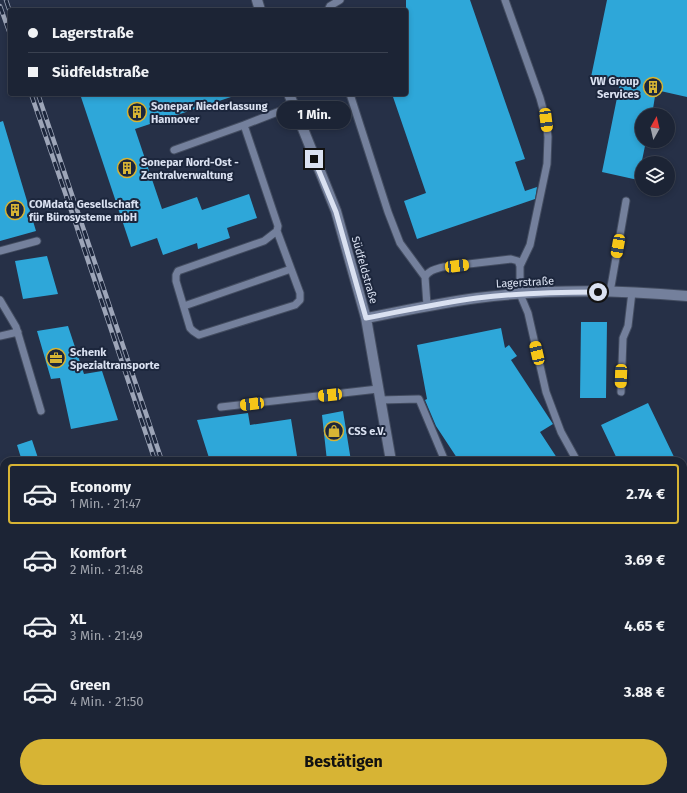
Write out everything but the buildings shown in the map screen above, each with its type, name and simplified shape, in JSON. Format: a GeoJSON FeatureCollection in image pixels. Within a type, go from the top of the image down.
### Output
{"type":"FeatureCollection","features":[{"type":"Feature","properties":{"kind":"street","name":"Südfeldstraße"},"geometry":{"type":"LineString","coordinates":[[290,96],[336,212],[366,318],[390,457]]}},
{"type":"Feature","properties":{"kind":"street","name":"Lagerstraße"},"geometry":{"type":"LineString","coordinates":[[366,318],[427,305],[520,294],[632,292],[687,296]]}},
{"type":"Feature","properties":{"kind":"lane"},"geometry":{"type":"LineString","coordinates":[[329,8],[340,0]]}},
{"type":"Feature","properties":{"kind":"lane"},"geometry":{"type":"LineString","coordinates":[[505,0],[542,106],[546,120],[548,137],[546,164],[530,245],[520,266],[520,294],[528,313],[546,392],[561,432],[575,457]]}},
{"type":"Feature","properties":{"kind":"lane"},"geometry":{"type":"LineString","coordinates":[[351,96],[388,212],[400,243],[425,277],[427,305]]}},
{"type":"Feature","properties":{"kind":"lane"},"geometry":{"type":"LineString","coordinates":[[174,150],[293,106]]}},
{"type":"Feature","properties":{"kind":"lane"},"geometry":{"type":"LineString","coordinates":[[244,125],[278,226],[277,231],[300,293],[300,300],[295,305],[200,335],[193,331],[190,328],[176,281],[178,271],[264,241],[277,231]]}},
{"type":"Feature","properties":{"kind":"lane"},"geometry":{"type":"LineString","coordinates":[[610,292],[626,201]]}},
{"type":"Feature","properties":{"kind":"lane"},"geometry":{"type":"LineString","coordinates":[[0,251],[37,241]]}},
{"type":"Feature","properties":{"kind":"lane"},"geometry":{"type":"LineString","coordinates":[[425,277],[427,273],[432,270],[511,259],[518,261],[520,266]]}},
{"type":"Feature","properties":{"kind":"lane"},"geometry":{"type":"LineString","coordinates":[[184,306],[291,269]]}},
{"type":"Feature","properties":{"kind":"lane"},"geometry":{"type":"LineString","coordinates":[[621,392],[623,338],[628,326],[632,292]]}},
{"type":"Feature","properties":{"kind":"lane"},"geometry":{"type":"LineString","coordinates":[[0,300],[18,332],[40,411]]}},
{"type":"Feature","properties":{"kind":"lane"},"geometry":{"type":"LineString","coordinates":[[0,336],[18,332]]}},
{"type":"Feature","properties":{"kind":"lane"},"geometry":{"type":"LineString","coordinates":[[221,407],[378,389]]}},
{"type":"Feature","properties":{"kind":"lane"},"geometry":{"type":"LineString","coordinates":[[380,400],[419,399],[443,457]]}},
{"type":"Feature","properties":{"kind":"railway"},"geometry":{"type":"LineString","coordinates":[[6,0],[9,8]]}},
{"type":"Feature","properties":{"kind":"railway"},"geometry":{"type":"LineString","coordinates":[[0,6],[8,28]]}},
{"type":"Feature","properties":{"kind":"railway"},"geometry":{"type":"LineString","coordinates":[[32,96],[154,457]]}},
{"type":"Feature","properties":{"kind":"railway"},"geometry":{"type":"LineString","coordinates":[[39,96],[161,457]]}},
{"type":"Feature","properties":{"kind":"place","name":"VW Group Services"},"geometry":{"type":"Point","coordinates":[653,87]}},
{"type":"Feature","properties":{"kind":"place","name":"Sonepar Niederlassung Hannover"},"geometry":{"type":"Point","coordinates":[137,112]}},
{"type":"Feature","properties":{"kind":"place","name":"Sonepar Nord-Ost - Zentralverwaltung"},"geometry":{"type":"Point","coordinates":[127,168]}},
{"type":"Feature","properties":{"kind":"place","name":"COMdata Gesellschaft für Bürosysteme mbH"},"geometry":{"type":"Point","coordinates":[15,210]}},
{"type":"Feature","properties":{"kind":"place","name":"Schenk Spezialtransporte"},"geometry":{"type":"Point","coordinates":[56,358]}},
{"type":"Feature","properties":{"kind":"place","name":"CSS e.V."},"geometry":{"type":"Point","coordinates":[334,431]}},
{"type":"Feature","properties":{"kind":"route"},"geometry":{"type":"LineString","coordinates":[[314,159],[336,212],[366,318],[427,305],[477,298],[534,293],[598,292]]}}]}
